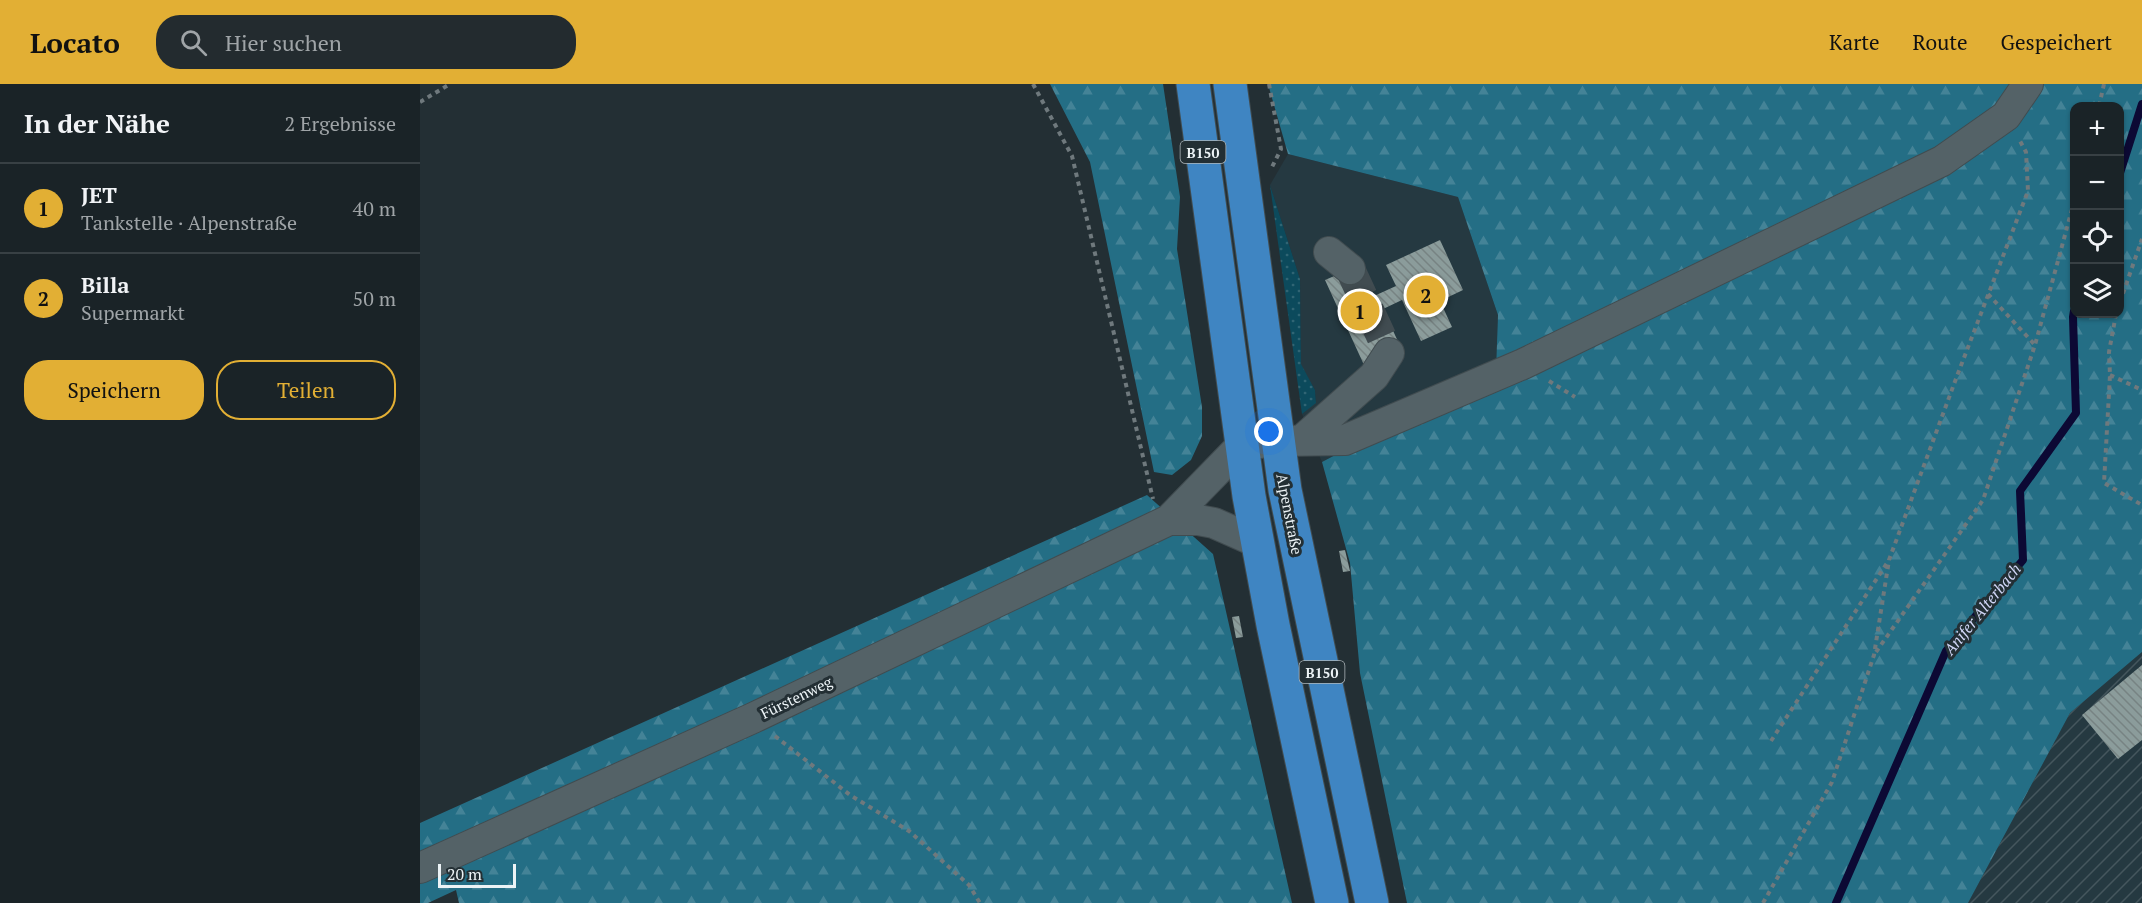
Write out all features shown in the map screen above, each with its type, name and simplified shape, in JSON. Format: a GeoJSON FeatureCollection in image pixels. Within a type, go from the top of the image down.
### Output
{"type":"FeatureCollection","features":[{"type":"Feature","properties":{"kind":"main road","name":"B150"},"geometry":{"type":"LineString","coordinates":[[1193,84],[1257,542],[1332,903]]}},
{"type":"Feature","properties":{"kind":"main road","name":"Alpenstraße"},"geometry":{"type":"LineString","coordinates":[[1230,84],[1290,440],[1302,580],[1372,903]]}},
{"type":"Feature","properties":{"kind":"street"},"geometry":{"type":"LineString","coordinates":[[1242,445],[1290,440],[1345,440],[1523,364],[1942,161],[2007,116],[2028,84]]}},
{"type":"Feature","properties":{"kind":"street"},"geometry":{"type":"LineString","coordinates":[[1290,440],[1378,363]]}},
{"type":"Feature","properties":{"kind":"street","name":"Fürstenweg"},"geometry":{"type":"LineString","coordinates":[[420,868],[753,718],[1165,522],[1242,445]]}},
{"type":"Feature","properties":{"kind":"street","name":"Fürstenweg"},"geometry":{"type":"LineString","coordinates":[[1165,522],[1198,520],[1214,523],[1257,542]]}},
{"type":"Feature","properties":{"kind":"path"},"geometry":{"type":"LineString","coordinates":[[420,102],[450,84]]}},
{"type":"Feature","properties":{"kind":"path"},"geometry":{"type":"LineString","coordinates":[[1033,84],[1072,156],[1152,498],[1165,522]]}},
{"type":"Feature","properties":{"kind":"path"},"geometry":{"type":"LineString","coordinates":[[2100,102],[2104,84]]}},
{"type":"Feature","properties":{"kind":"path"},"geometry":{"type":"LineString","coordinates":[[1763,903],[1832,782],[1874,655],[1889,560],[2028,191],[2026,152],[2007,116]]}},
{"type":"Feature","properties":{"kind":"path"},"geometry":{"type":"LineString","coordinates":[[1874,655],[1983,500],[2035,345],[2072,210]]}},
{"type":"Feature","properties":{"kind":"path"},"geometry":{"type":"LineString","coordinates":[[2124,291],[2142,239]]}},
{"type":"Feature","properties":{"kind":"path"},"geometry":{"type":"LineString","coordinates":[[1988,294],[2035,345]]}},
{"type":"Feature","properties":{"kind":"path"},"geometry":{"type":"LineString","coordinates":[[2115,318],[2109,352],[2110,375],[2104,483],[2140,506],[2142,505]]}},
{"type":"Feature","properties":{"kind":"path"},"geometry":{"type":"LineString","coordinates":[[2110,375],[2142,390]]}},
{"type":"Feature","properties":{"kind":"path"},"geometry":{"type":"LineString","coordinates":[[1771,741],[1889,560]]}},
{"type":"Feature","properties":{"kind":"path"},"geometry":{"type":"LineString","coordinates":[[753,718],[849,795],[909,831],[969,885],[980,903]]}},
{"type":"Feature","properties":{"kind":"shaded area"},"geometry":{"type":"Polygon","coordinates":[[[1288,154],[1458,197],[1498,315],[1496,370],[1322,462],[1302,414],[1316,402],[1315,390],[1301,365],[1300,279],[1270,185],[1288,154]]]}},
{"type":"Feature","properties":{"kind":"shaded area"},"geometry":{"type":"Polygon","coordinates":[[[1270,185],[1300,279],[1301,364],[1315,390],[1316,403],[1302,414],[1270,185]]]}},
{"type":"Feature","properties":{"kind":"shaded area"},"geometry":{"type":"Polygon","coordinates":[[[2142,652],[2142,903],[1968,903],[2070,713],[2142,652]]]}},
{"type":"Feature","properties":{"kind":"green space"},"geometry":{"type":"Polygon","coordinates":[[[1050,84],[1163,84],[1180,197],[1177,249],[1202,407],[1202,436],[1191,460],[1172,475],[1154,472],[1090,162],[1050,84]]]}},
{"type":"Feature","properties":{"kind":"green space"},"geometry":{"type":"Polygon","coordinates":[[[1268,84],[2142,84],[2142,652],[2070,713],[1968,903],[1407,903],[1360,673],[1350,563],[1322,462],[1496,370],[1498,315],[1458,197],[1288,154],[1268,84]]]}},
{"type":"Feature","properties":{"kind":"green space"},"geometry":{"type":"Polygon","coordinates":[[[1147,495],[1213,554],[1292,903],[459,903],[456,890],[428,903],[420,903],[420,823],[1147,495]]]}},
{"type":"Feature","properties":{"kind":"building"},"geometry":{"type":"Polygon","coordinates":[[[1440,240],[1463,290],[1440,301],[1452,327],[1421,341],[1402,300],[1383,309],[1401,348],[1364,365],[1325,280],[1360,265],[1374,296],[1396,286],[1386,265],[1440,240]]]}},
{"type":"Feature","properties":{"kind":"building"},"geometry":{"type":"Polygon","coordinates":[[[1345,550],[1350,571],[1343,572],[1339,551],[1345,550]]]}},
{"type":"Feature","properties":{"kind":"building"},"geometry":{"type":"Polygon","coordinates":[[[1239,616],[1243,637],[1236,638],[1232,617],[1239,616]]]}},
{"type":"Feature","properties":{"kind":"building"},"geometry":{"type":"Polygon","coordinates":[[[2142,665],[2142,740],[2118,759],[2082,715],[2142,665]]]}},
{"type":"Feature","properties":{"kind":"waterway","name":"Anifer Alterbach"},"geometry":{"type":"LineString","coordinates":[[2124,160],[2142,104]]}},
{"type":"Feature","properties":{"kind":"waterway","name":"Anifer Alterbach"},"geometry":{"type":"LineString","coordinates":[[1836,903],[1946,651],[2023,560],[2020,491],[2076,413],[2073,318]]}},
{"type":"Feature","properties":{"kind":"tunnel"},"geometry":{"type":"LineString","coordinates":[[1350,269],[1389,353]]}},
{"type":"Feature","properties":{"kind":"place","name":"Billa"},"geometry":{"type":"Point","coordinates":[1426,295]}},
{"type":"Feature","properties":{"kind":"place","name":"JET"},"geometry":{"type":"Point","coordinates":[1360,311]}}]}
